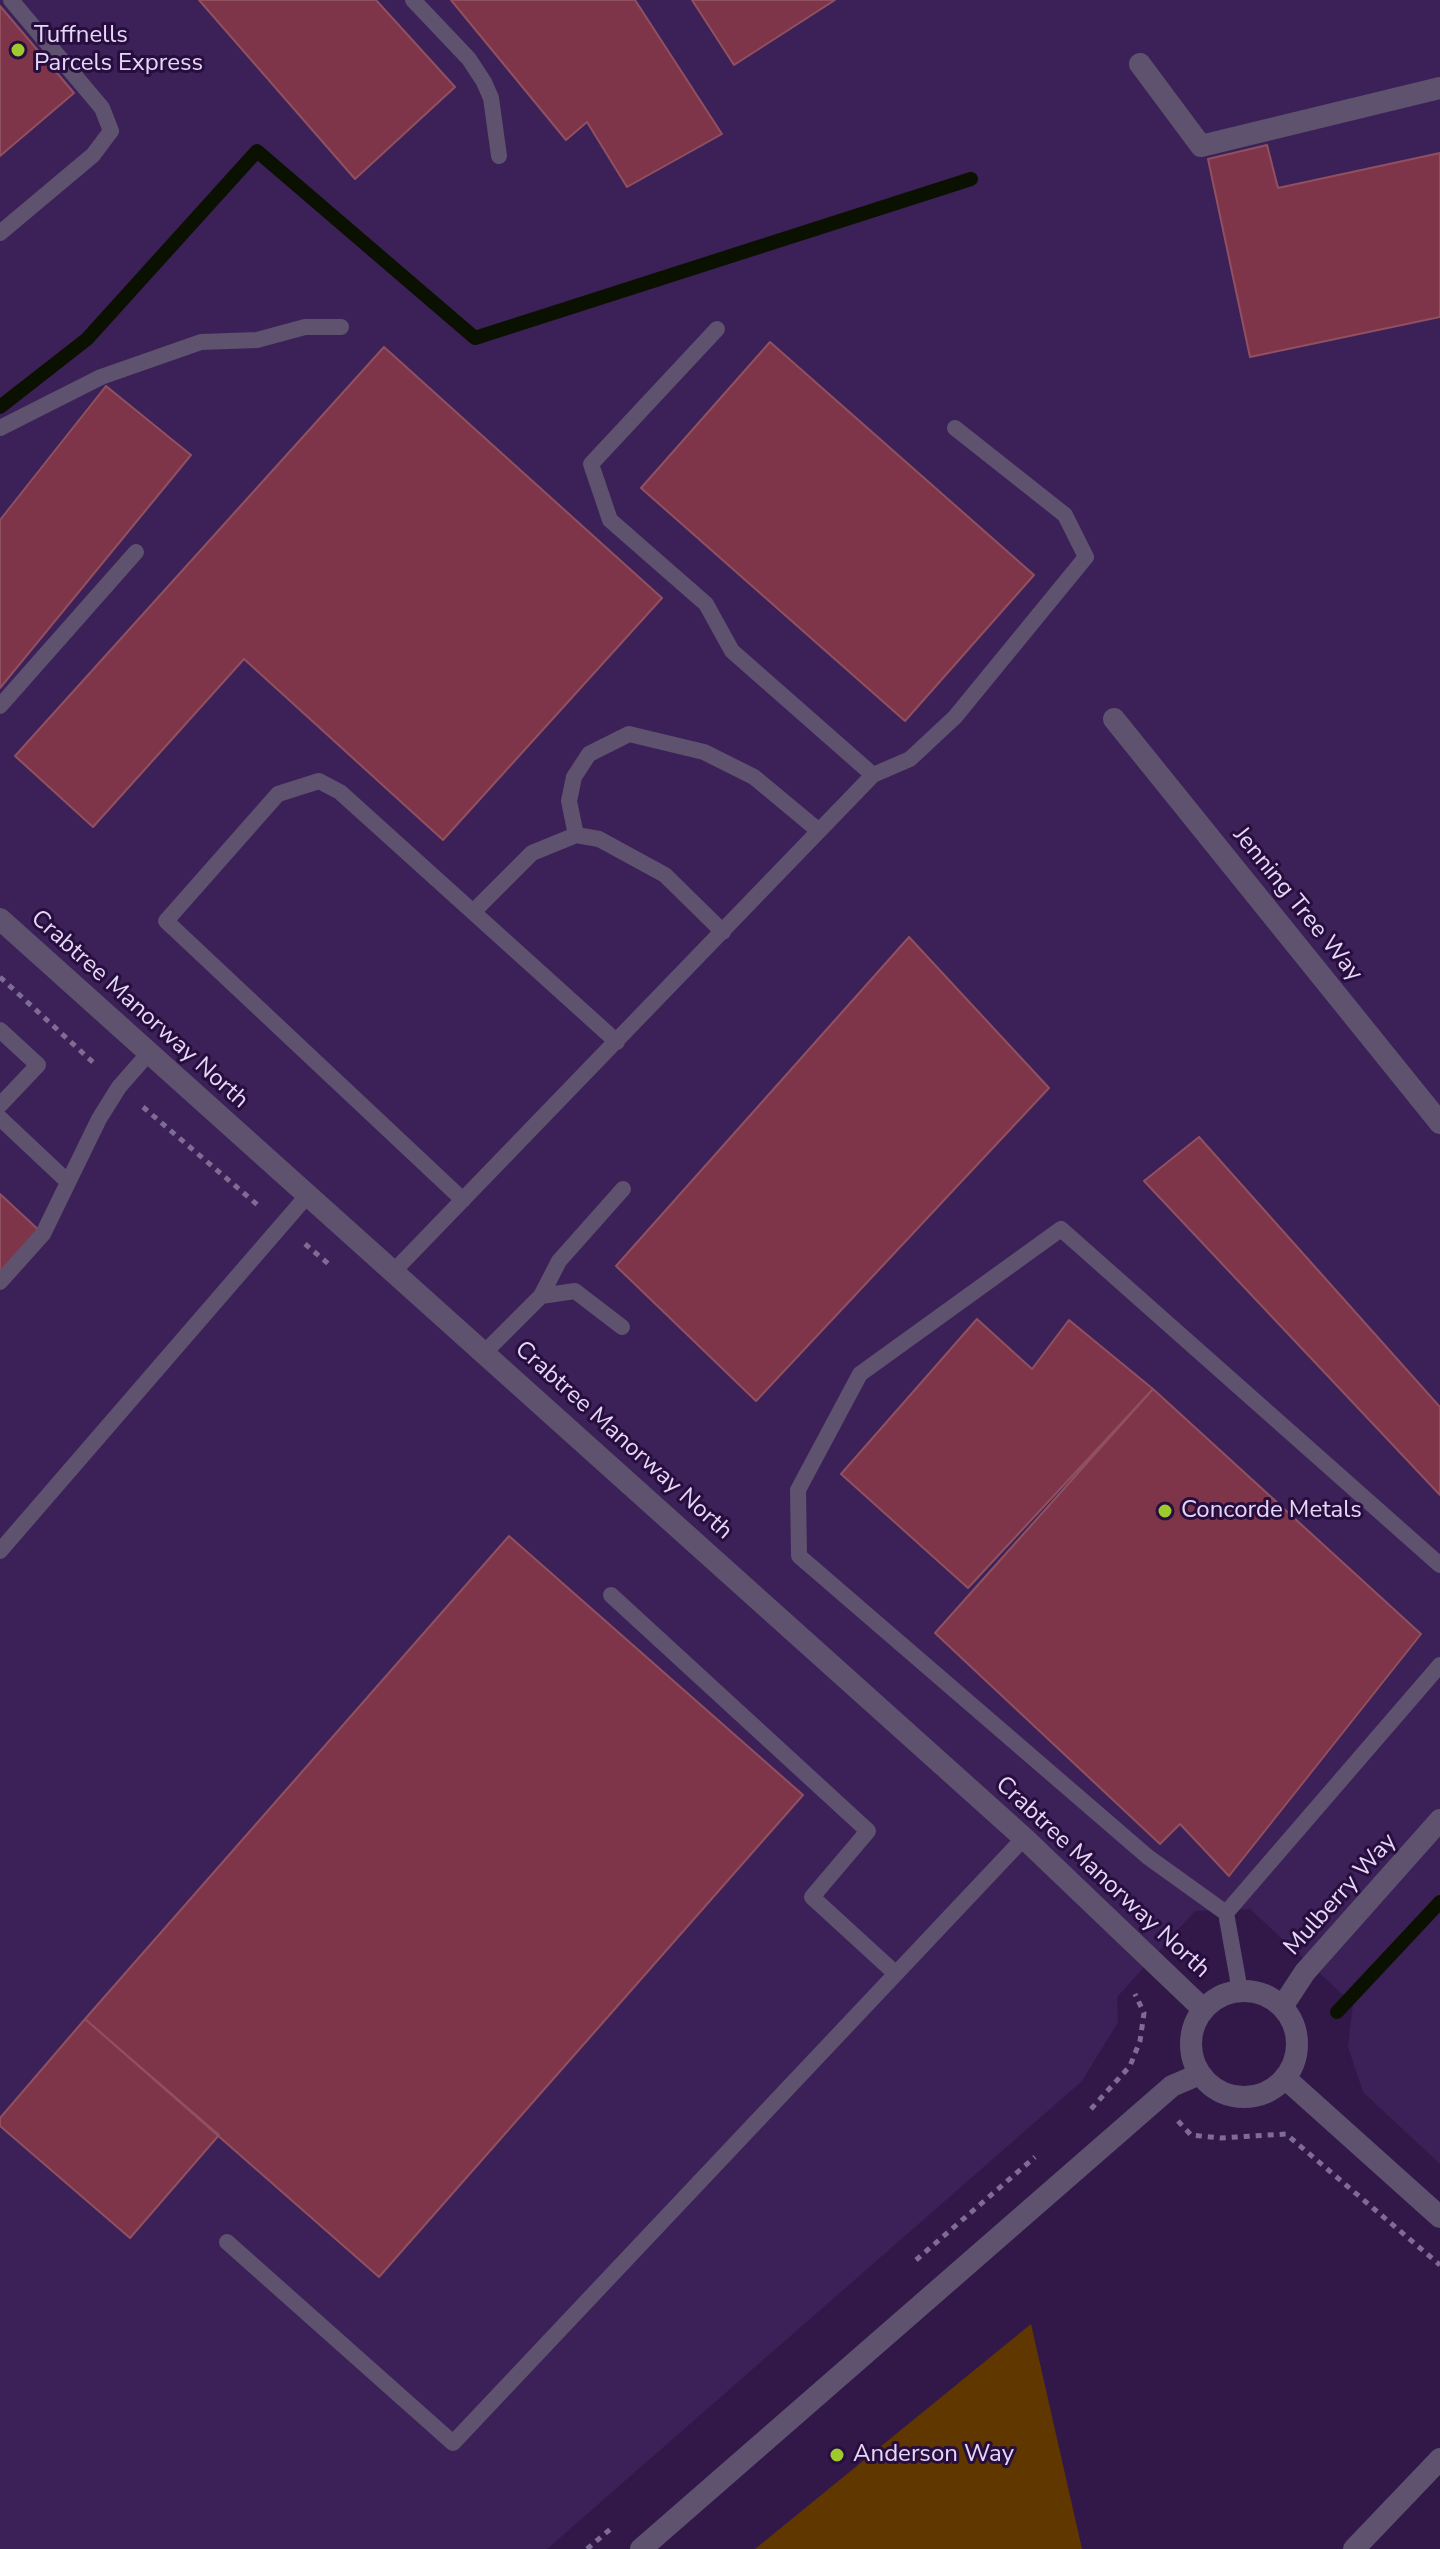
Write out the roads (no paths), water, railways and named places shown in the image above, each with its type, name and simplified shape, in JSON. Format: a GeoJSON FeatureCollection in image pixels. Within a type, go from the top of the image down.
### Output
{"type":"FeatureCollection","features":[{"type":"Feature","properties":{"kind":"street"},"geometry":{"type":"LineString","coordinates":[[1140,64],[1201,146],[1440,88]]}},
{"type":"Feature","properties":{"kind":"street","name":"Jenning Tree Way"},"geometry":{"type":"LineString","coordinates":[[1114,719],[1440,1123]]}},
{"type":"Feature","properties":{"kind":"street","name":"Crabtree Manorway North"},"geometry":{"type":"LineString","coordinates":[[0,919],[306,1197],[485,1352],[1024,1838],[1203,2009]]}},
{"type":"Feature","properties":{"kind":"street","name":"Mulberry Way"},"geometry":{"type":"LineString","coordinates":[[1282,2007],[1305,1972],[1440,1820]]}},
{"type":"Feature","properties":{"kind":"street"},"geometry":{"type":"LineString","coordinates":[[641,2549],[1172,2086],[1200,2074],[1215,2089],[1229,2096],[1253,2097],[1270,2091],[1285,2078],[1296,2058],[1297,2034],[1292,2019],[1266,1995],[1240,1991]]}},
{"type":"Feature","properties":{"kind":"street","name":"Crabtree Manorway North"},"geometry":{"type":"LineString","coordinates":[[1200,2074],[1193,2061],[1190,2040],[1203,2009],[1227,1993],[1240,1991]]}},
{"type":"Feature","properties":{"kind":"street"},"geometry":{"type":"LineString","coordinates":[[1285,2078],[1440,2217]]}},
{"type":"Feature","properties":{"kind":"street"},"geometry":{"type":"LineString","coordinates":[[1354,2549],[1440,2459]]}},
{"type":"Feature","properties":{"kind":"lane"},"geometry":{"type":"LineString","coordinates":[[0,233],[93,155],[111,131],[102,108],[11,0]]}},
{"type":"Feature","properties":{"kind":"lane"},"geometry":{"type":"LineString","coordinates":[[413,0],[469,59],[484,82],[491,98],[499,156]]}},
{"type":"Feature","properties":{"kind":"lane"},"geometry":{"type":"LineString","coordinates":[[0,428],[101,377],[201,342],[257,340],[305,327],[341,327]]}},
{"type":"Feature","properties":{"kind":"lane"},"geometry":{"type":"LineString","coordinates":[[717,329],[591,464],[610,520],[706,604],[732,651],[873,775]]}},
{"type":"Feature","properties":{"kind":"lane"},"geometry":{"type":"LineString","coordinates":[[394,1271],[873,775],[910,759],[955,717],[1086,557],[1065,515],[955,428]]}},
{"type":"Feature","properties":{"kind":"lane"},"geometry":{"type":"LineString","coordinates":[[0,706],[136,552]]}},
{"type":"Feature","properties":{"kind":"lane"},"geometry":{"type":"LineString","coordinates":[[576,835],[569,801],[574,777],[589,754],[629,734],[704,752],[754,777],[819,831]]}},
{"type":"Feature","properties":{"kind":"lane"},"geometry":{"type":"LineString","coordinates":[[463,1200],[166,921],[278,794],[319,781],[340,792],[617,1042]]}},
{"type":"Feature","properties":{"kind":"lane"},"geometry":{"type":"LineString","coordinates":[[473,912],[532,853],[576,835],[599,839],[665,875],[723,932]]}},
{"type":"Feature","properties":{"kind":"lane"},"geometry":{"type":"LineString","coordinates":[[0,1030],[38,1065],[0,1105]]}},
{"type":"Feature","properties":{"kind":"lane"},"geometry":{"type":"LineString","coordinates":[[0,1282],[43,1234],[99,1119],[119,1087],[148,1054]]}},
{"type":"Feature","properties":{"kind":"lane"},"geometry":{"type":"LineString","coordinates":[[0,1118],[68,1182]]}},
{"type":"Feature","properties":{"kind":"lane"},"geometry":{"type":"LineString","coordinates":[[485,1352],[541,1296],[559,1261],[623,1189]]}},
{"type":"Feature","properties":{"kind":"lane"},"geometry":{"type":"LineString","coordinates":[[0,1551],[306,1197]]}},
{"type":"Feature","properties":{"kind":"lane"},"geometry":{"type":"LineString","coordinates":[[1240,1991],[1226,1913],[1148,1857],[799,1556],[798,1490],[860,1374],[1061,1229],[1440,1565]]}},
{"type":"Feature","properties":{"kind":"lane"},"geometry":{"type":"LineString","coordinates":[[541,1296],[575,1291],[622,1327]]}},
{"type":"Feature","properties":{"kind":"lane"},"geometry":{"type":"LineString","coordinates":[[611,1595],[868,1831],[812,1897],[895,1973]]}},
{"type":"Feature","properties":{"kind":"lane"},"geometry":{"type":"LineString","coordinates":[[1226,1913],[1440,1665]]}},
{"type":"Feature","properties":{"kind":"lane"},"geometry":{"type":"LineString","coordinates":[[227,2242],[453,2443],[1024,1838]]}},
{"type":"Feature","properties":{"kind":"waterway"},"geometry":{"type":"LineString","coordinates":[[0,407],[87,339],[257,151],[475,338],[971,179]]}},
{"type":"Feature","properties":{"kind":"waterway"},"geometry":{"type":"LineString","coordinates":[[1337,2012],[1440,1902]]}},
{"type":"Feature","properties":{"kind":"place","name":"Tuffnells Parcels Express"},"geometry":{"type":"Point","coordinates":[18,50]}},
{"type":"Feature","properties":{"kind":"place","name":"Concorde Metals"},"geometry":{"type":"Point","coordinates":[1165,1511]}},
{"type":"Feature","properties":{"kind":"place","name":"Anderson Way"},"geometry":{"type":"Point","coordinates":[837,2455]}}]}
